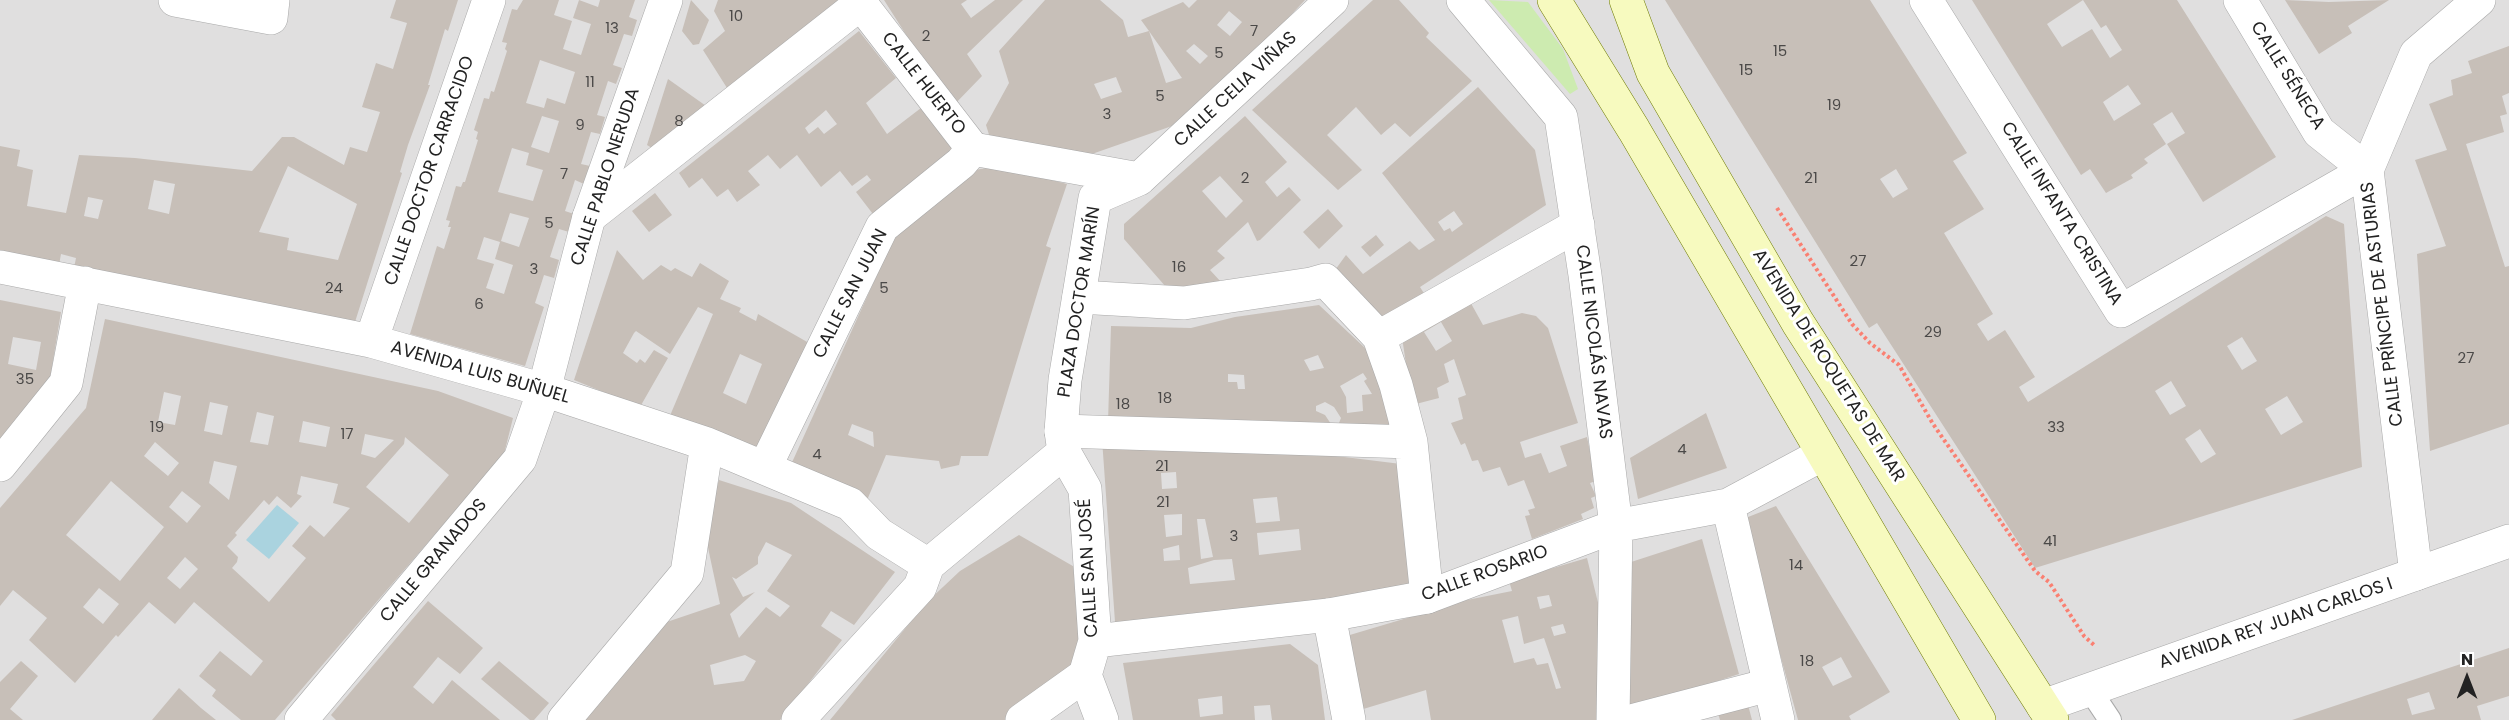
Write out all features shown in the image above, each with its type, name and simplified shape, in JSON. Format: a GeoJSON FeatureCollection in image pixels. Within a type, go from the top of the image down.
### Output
{"type":"FeatureCollection","features":[{"type":"Feature","properties":{"kind":"main road"},"geometry":{"type":"LineString","coordinates":[[1554,0],[1634,130],[1978,720]]}},
{"type":"Feature","properties":{"kind":"main road","name":"AVENIDA DE ROQUETAS DE MAR"},"geometry":{"type":"LineString","coordinates":[[1626,0],[1653,73],[1798,323],[2048,713]]}},
{"type":"Feature","properties":{"kind":"street"},"geometry":{"type":"LineString","coordinates":[[175,0],[272,9]]}},
{"type":"Feature","properties":{"kind":"street","name":"CALLE DOCTOR CARRACIDO"},"geometry":{"type":"LineString","coordinates":[[371,341],[489,0]]}},
{"type":"Feature","properties":{"kind":"street","name":"CALLE PABLO NERUDA"},"geometry":{"type":"LineString","coordinates":[[544,390],[589,217],[666,0]]}},
{"type":"Feature","properties":{"kind":"street","name":"CALLE CELIA VIÑAS"},"geometry":{"type":"LineString","coordinates":[[1139,179],[1332,0]]}},
{"type":"Feature","properties":{"kind":"street","name":"CALLE NICOLÁS NAVAS"},"geometry":{"type":"LineString","coordinates":[[1463,0],[1562,117],[1616,526],[1613,720]]}},
{"type":"Feature","properties":{"kind":"street","name":"CALLE INFANTA CRISTINA"},"geometry":{"type":"LineString","coordinates":[[1926,0],[2121,311],[2367,170]]}},
{"type":"Feature","properties":{"kind":"street","name":"CALLE SÉNECA"},"geometry":{"type":"LineString","coordinates":[[2240,0],[2319,132],[2367,170]]}},
{"type":"Feature","properties":{"kind":"street","name":"CALLE PRÍNCIPE DE ASTURIAS"},"geometry":{"type":"LineString","coordinates":[[2416,574],[2367,170],[2416,54],[2479,0]]}},
{"type":"Feature","properties":{"kind":"street"},"geometry":{"type":"LineString","coordinates":[[589,217],[859,2]]}},
{"type":"Feature","properties":{"kind":"street","name":"CALLE HUERTO"},"geometry":{"type":"LineString","coordinates":[[859,2],[973,149],[1139,179]]}},
{"type":"Feature","properties":{"kind":"street","name":"CALLE SAN JUAN"},"geometry":{"type":"LineString","coordinates":[[765,467],[882,227],[961,163],[973,149]]}},
{"type":"Feature","properties":{"kind":"street","name":"PLAZA DOCTOR MARÍN"},"geometry":{"type":"LineString","coordinates":[[1063,441],[1065,380],[1095,198],[1139,179]]}},
{"type":"Feature","properties":{"kind":"street"},"geometry":{"type":"LineString","coordinates":[[1379,337],[1578,225]]}},
{"type":"Feature","properties":{"kind":"street","name":"AVENIDA LUIS BUÑUEL"},"geometry":{"type":"LineString","coordinates":[[0,267],[371,341],[544,390],[707,444],[850,504],[879,534],[928,565]]}},
{"type":"Feature","properties":{"kind":"street"},"geometry":{"type":"LineString","coordinates":[[1079,297],[1184,303],[1311,284],[1324,279],[1379,337],[1396,385],[1411,442],[1427,597]]}},
{"type":"Feature","properties":{"kind":"street"},"geometry":{"type":"LineString","coordinates":[[0,465],[66,383],[84,283]]}},
{"type":"Feature","properties":{"kind":"street","name":"CALLE GRANADOS"},"geometry":{"type":"LineString","coordinates":[[301,720],[520,459],[544,390]]}},
{"type":"Feature","properties":{"kind":"street"},"geometry":{"type":"LineString","coordinates":[[798,720],[920,587],[928,565],[1063,441],[1411,442]]}},
{"type":"Feature","properties":{"kind":"street","name":"CALLE SAN JOSÉ"},"geometry":{"type":"LineString","coordinates":[[1063,441],[1084,489],[1095,641],[1085,675]]}},
{"type":"Feature","properties":{"kind":"street"},"geometry":{"type":"LineString","coordinates":[[564,720],[687,573],[707,444]]}},
{"type":"Feature","properties":{"kind":"street","name":"CALLE ROSARIO"},"geometry":{"type":"LineString","coordinates":[[1095,641],[1329,615],[1427,597],[1616,526],[1728,505],[1823,454]]}},
{"type":"Feature","properties":{"kind":"street"},"geometry":{"type":"LineString","coordinates":[[1728,505],[1778,720]]}},
{"type":"Feature","properties":{"kind":"street","name":"AVENIDA REY JUAN CARLOS I"},"geometry":{"type":"LineString","coordinates":[[2048,713],[2090,690],[2509,541]]}},
{"type":"Feature","properties":{"kind":"street"},"geometry":{"type":"LineString","coordinates":[[1329,615],[1349,720]]}},
{"type":"Feature","properties":{"kind":"street"},"geometry":{"type":"LineString","coordinates":[[1022,720],[1085,675],[1102,720]]}},
{"type":"Feature","properties":{"kind":"street"},"geometry":{"type":"LineString","coordinates":[[1635,720],[1769,685]]}},
{"type":"Feature","properties":{"kind":"lane"},"geometry":{"type":"LineString","coordinates":[[2090,690],[2110,720]]}},
{"type":"Feature","properties":{"kind":"path"},"geometry":{"type":"LineString","coordinates":[[1776,207],[1852,324],[1899,365],[1934,424],[2002,524],[2035,571],[2049,582],[2085,636],[2094,645]]}},
{"type":"Feature","properties":{"kind":"shaded area"},"geometry":{"type":"Polygon","coordinates":[[[0,0],[2509,0],[2509,720],[0,720],[0,0]]]}},
{"type":"Feature","properties":{"kind":"green space"},"geometry":{"type":"Polygon","coordinates":[[[1489,0],[1528,2],[1563,49],[1578,89],[1570,94],[1489,0]]]}},
{"type":"Feature","properties":{"kind":"water"},"geometry":{"type":"Polygon","coordinates":[[[277,505],[299,523],[269,559],[246,540],[277,505]]]}},
{"type":"Feature","properties":{"kind":"building"},"geometry":{"type":"Polygon","coordinates":[[[396,0],[458,0],[448,31],[445,29],[428,85],[430,85],[408,145],[400,172],[402,173],[355,322],[74,268],[76,258],[61,254],[59,265],[0,254],[0,146],[20,150],[17,166],[33,170],[27,206],[66,213],[79,155],[135,158],[252,171],[282,137],[294,137],[344,165],[350,147],[367,152],[380,112],[362,107],[376,63],[393,69],[407,23],[390,18],[396,0]],[[288,166],[259,232],[289,238],[287,250],[338,260],[357,204],[288,166]],[[154,180],[148,209],[169,214],[175,184],[154,180]],[[88,197],[84,216],[98,219],[103,200],[88,197]]]}},
{"type":"Feature","properties":{"kind":"building"},"geometry":{"type":"Polygon","coordinates":[[[523,0],[559,0],[554,15],[572,21],[563,49],[581,55],[591,24],[573,18],[579,0],[598,7],[600,0],[635,0],[629,17],[637,20],[632,36],[624,34],[613,65],[622,68],[616,84],[608,81],[597,115],[605,117],[600,134],[591,132],[581,164],[590,166],[584,184],[575,180],[565,211],[574,214],[569,232],[559,229],[550,257],[559,260],[554,278],[544,275],[535,303],[544,307],[525,366],[410,334],[437,246],[444,249],[451,227],[448,227],[450,221],[446,220],[456,186],[461,187],[465,182],[478,140],[476,139],[478,132],[474,130],[484,98],[489,99],[491,91],[494,92],[507,51],[505,49],[507,43],[502,42],[512,9],[517,10],[523,0]],[[540,60],[526,103],[544,108],[547,98],[565,104],[575,72],[540,60]],[[542,116],[531,147],[549,153],[559,121],[542,116]],[[512,148],[498,192],[533,201],[543,170],[526,165],[529,153],[512,148]],[[510,213],[501,241],[519,247],[529,218],[510,213]],[[484,237],[477,259],[494,264],[486,288],[504,294],[513,265],[495,259],[500,242],[484,237]]]}},
{"type":"Feature","properties":{"kind":"building"},"geometry":{"type":"Polygon","coordinates":[[[691,0],[709,20],[699,44],[693,45],[682,31],[691,0]]]}},
{"type":"Feature","properties":{"kind":"building"},"geometry":{"type":"Polygon","coordinates":[[[718,0],[837,0],[845,11],[734,99],[703,50],[725,31],[714,11],[718,0]]]}},
{"type":"Feature","properties":{"kind":"building"},"geometry":{"type":"Polygon","coordinates":[[[884,0],[967,0],[961,4],[971,18],[995,0],[1023,0],[967,54],[982,76],[952,107],[884,0]]]}},
{"type":"Feature","properties":{"kind":"building"},"geometry":{"type":"Polygon","coordinates":[[[1045,0],[1100,0],[1123,20],[1128,37],[1149,31],[1141,20],[1183,2],[1189,8],[1197,0],[1305,0],[1192,119],[1089,155],[991,141],[986,125],[1009,83],[999,51],[1045,0]],[[1229,11],[1217,25],[1230,36],[1242,22],[1229,11]],[[1149,31],[1166,83],[1182,78],[1149,31]],[[1194,44],[1186,51],[1200,64],[1208,56],[1194,44]],[[1116,77],[1094,84],[1101,99],[1122,92],[1116,77]]]}},
{"type":"Feature","properties":{"kind":"building"},"geometry":{"type":"Polygon","coordinates":[[[1373,0],[1399,0],[1429,33],[1426,37],[1472,81],[1410,137],[1395,123],[1381,135],[1356,107],[1327,135],[1362,170],[1338,190],[1252,110],[1373,0]]]}},
{"type":"Feature","properties":{"kind":"building"},"geometry":{"type":"Polygon","coordinates":[[[1665,0],[1870,0],[1967,153],[1953,161],[1984,209],[1944,233],[1993,314],[1977,324],[1988,341],[2005,330],[2035,377],[2019,387],[2028,402],[2326,216],[2344,224],[2362,467],[2035,568],[1877,323],[1869,328],[1665,0]],[[1896,169],[1880,179],[1893,198],[1908,189],[1896,169]],[[2242,337],[2227,346],[2242,370],[2257,361],[2242,337]],[[2171,381],[2155,391],[2170,415],[2186,406],[2171,381]],[[2287,396],[2265,409],[2281,435],[2303,422],[2287,396]],[[2200,429],[2185,439],[2201,463],[2216,454],[2200,429]]]}},
{"type":"Feature","properties":{"kind":"building"},"geometry":{"type":"Polygon","coordinates":[[[1972,0],[2083,0],[2177,0],[2276,157],[2203,202],[2167,144],[2185,133],[2172,112],[2153,124],[2166,144],[2144,159],[2148,163],[2131,175],[2133,178],[2106,193],[2090,169],[2081,175],[1972,0]],[[2083,0],[2047,24],[2062,47],[2092,29],[2110,58],[2122,50],[2106,25],[2101,28],[2083,0]],[[2128,85],[2103,102],[2114,121],[2141,104],[2128,85]]]}},
{"type":"Feature","properties":{"kind":"building"},"geometry":{"type":"Polygon","coordinates":[[[2285,0],[2329,2],[2389,0],[2348,26],[2352,33],[2319,54],[2285,0]]]}},
{"type":"Feature","properties":{"kind":"building"},"geometry":{"type":"Polygon","coordinates":[[[859,31],[896,78],[866,103],[887,134],[921,108],[957,155],[876,218],[856,192],[871,180],[867,175],[852,186],[840,171],[821,187],[797,155],[780,169],[768,155],[748,171],[760,185],[737,202],[728,189],[717,197],[702,178],[689,188],[679,173],[859,31]],[[826,110],[805,128],[809,134],[818,127],[824,134],[837,124],[826,110]]]}},
{"type":"Feature","properties":{"kind":"building"},"geometry":{"type":"Polygon","coordinates":[[[2509,46],[2509,93],[2502,96],[2507,114],[2500,116],[2504,132],[2466,144],[2505,267],[2509,266],[2509,424],[2430,451],[2417,254],[2446,246],[2415,160],[2447,150],[2429,104],[2453,95],[2451,80],[2472,73],[2468,61],[2509,46]]]}},
{"type":"Feature","properties":{"kind":"building"},"geometry":{"type":"Polygon","coordinates":[[[668,79],[716,113],[663,155],[647,145],[668,79]]]}},
{"type":"Feature","properties":{"kind":"building"},"geometry":{"type":"Polygon","coordinates":[[[1478,87],[1535,150],[1546,205],[1420,287],[1425,295],[1376,327],[1330,277],[1346,255],[1363,274],[1410,241],[1419,250],[1435,240],[1382,173],[1478,87]],[[1454,211],[1438,222],[1444,231],[1450,228],[1452,232],[1463,224],[1454,211]]]}},
{"type":"Feature","properties":{"kind":"building"},"geometry":{"type":"Polygon","coordinates":[[[1245,116],[1287,162],[1265,182],[1277,197],[1289,187],[1301,200],[1260,240],[1257,241],[1248,222],[1217,251],[1225,258],[1210,270],[1232,294],[1180,303],[1124,239],[1124,224],[1245,116]],[[1220,176],[1202,191],[1226,218],[1243,201],[1220,176]]]}},
{"type":"Feature","properties":{"kind":"building"},"geometry":{"type":"Polygon","coordinates":[[[998,166],[1067,184],[1046,246],[1051,248],[988,456],[961,456],[959,465],[941,469],[939,461],[886,455],[865,505],[789,469],[900,224],[969,171],[998,166]],[[852,424],[848,435],[874,447],[873,432],[852,424]]]}},
{"type":"Feature","properties":{"kind":"building"},"geometry":{"type":"Polygon","coordinates":[[[655,193],[672,215],[649,232],[632,211],[655,193]]]}},
{"type":"Feature","properties":{"kind":"building"},"geometry":{"type":"Polygon","coordinates":[[[1328,209],[1343,226],[1319,249],[1303,232],[1328,209]]]}},
{"type":"Feature","properties":{"kind":"building"},"geometry":{"type":"Polygon","coordinates":[[[1376,235],[1384,245],[1370,257],[1361,247],[1376,235]]]}},
{"type":"Feature","properties":{"kind":"building"},"geometry":{"type":"Polygon","coordinates":[[[617,250],[643,280],[661,265],[671,271],[675,268],[692,277],[700,263],[729,281],[720,299],[741,308],[739,312],[756,321],[758,314],[816,347],[768,460],[669,418],[713,314],[698,307],[670,354],[636,331],[634,333],[623,353],[637,363],[640,359],[645,363],[654,350],[668,358],[640,407],[574,380],[617,250]],[[740,354],[723,393],[746,404],[762,364],[740,354]]]}},
{"type":"Feature","properties":{"kind":"building"},"geometry":{"type":"Polygon","coordinates":[[[1468,298],[1483,325],[1522,313],[1536,316],[1548,328],[1578,423],[1520,442],[1525,458],[1541,453],[1549,473],[1567,466],[1560,446],[1587,437],[1596,481],[1590,483],[1596,496],[1591,498],[1594,508],[1581,514],[1583,519],[1532,539],[1525,516],[1530,515],[1528,510],[1535,508],[1524,480],[1508,486],[1500,467],[1483,472],[1478,460],[1472,461],[1465,443],[1461,445],[1451,423],[1463,419],[1458,398],[1466,395],[1454,359],[1444,364],[1449,382],[1437,388],[1439,398],[1412,405],[1402,337],[1468,298]],[[1441,322],[1424,332],[1436,351],[1452,341],[1441,322]]]}},
{"type":"Feature","properties":{"kind":"building"},"geometry":{"type":"Polygon","coordinates":[[[0,300],[61,312],[48,391],[0,447],[0,300]],[[13,337],[8,364],[36,370],[41,342],[13,337]]]}},
{"type":"Feature","properties":{"kind":"building"},"geometry":{"type":"Polygon","coordinates":[[[1319,305],[1379,361],[1399,433],[1108,422],[1111,326],[1191,328],[1235,317],[1319,305]],[[1318,355],[1304,360],[1310,371],[1324,368],[1318,355]],[[1363,373],[1340,386],[1346,397],[1347,413],[1363,411],[1362,395],[1372,394],[1364,381],[1367,379],[1363,373]],[[1228,374],[1228,382],[1237,382],[1238,389],[1245,389],[1244,375],[1228,374]],[[1325,402],[1316,406],[1316,411],[1325,415],[1331,424],[1339,423],[1341,418],[1334,407],[1325,402]]]}},
{"type":"Feature","properties":{"kind":"building"},"geometry":{"type":"Polygon","coordinates":[[[105,319],[438,391],[513,418],[504,454],[275,720],[241,720],[212,696],[216,690],[199,676],[220,651],[251,676],[263,661],[194,602],[175,624],[149,602],[118,637],[116,635],[75,683],[29,640],[47,618],[13,590],[0,606],[0,508],[86,408],[105,319]],[[164,392],[158,422],[175,425],[181,396],[164,392]],[[210,402],[204,431],[222,435],[228,406],[210,402]],[[257,412],[250,442],[268,445],[274,416],[257,412]],[[303,421],[299,442],[326,447],[330,427],[303,421]],[[365,434],[361,454],[375,458],[394,440],[365,434]],[[405,437],[404,444],[366,487],[409,523],[449,475],[405,437]],[[155,442],[144,456],[168,476],[179,463],[155,442]],[[214,461],[209,483],[229,500],[237,466],[214,461]],[[301,476],[297,494],[302,496],[291,508],[277,496],[269,505],[264,500],[235,533],[237,535],[227,546],[238,557],[232,568],[269,602],[306,558],[292,546],[310,525],[324,537],[350,508],[333,503],[338,484],[301,476]],[[111,481],[66,535],[120,581],[164,527],[111,481]],[[182,491],[169,507],[187,523],[201,506],[182,491]],[[185,557],[167,578],[180,589],[198,569],[185,557]],[[99,588],[83,607],[103,624],[119,604],[99,588]]]}},
{"type":"Feature","properties":{"kind":"building"},"geometry":{"type":"Polygon","coordinates":[[[1706,413],[1727,468],[1638,499],[1630,458],[1706,413]]]}},
{"type":"Feature","properties":{"kind":"building"},"geometry":{"type":"Polygon","coordinates":[[[1102,439],[1304,452],[1401,464],[1418,582],[1332,604],[1116,636],[1102,439]],[[1176,472],[1161,473],[1162,489],[1177,488],[1176,472]],[[1277,497],[1253,499],[1256,523],[1280,521],[1277,497]],[[1182,514],[1164,515],[1166,537],[1182,535],[1182,514]],[[1197,519],[1201,559],[1213,557],[1205,519],[1197,519]],[[1299,529],[1257,533],[1259,555],[1301,550],[1299,529]],[[1179,545],[1163,549],[1164,561],[1180,560],[1179,545]],[[1232,559],[1214,560],[1188,568],[1190,584],[1235,580],[1232,559]]]}},
{"type":"Feature","properties":{"kind":"building"},"geometry":{"type":"Polygon","coordinates":[[[719,480],[791,503],[895,572],[854,625],[831,611],[821,626],[842,640],[780,720],[575,720],[655,626],[720,604],[707,543],[709,510],[719,480]],[[766,542],[758,557],[758,564],[736,579],[732,577],[743,597],[755,592],[730,614],[739,638],[766,607],[780,617],[790,606],[767,591],[792,555],[766,542]],[[745,655],[710,665],[714,685],[744,681],[756,661],[745,655]]]}},
{"type":"Feature","properties":{"kind":"building"},"geometry":{"type":"Polygon","coordinates":[[[1776,506],[1890,692],[1849,716],[1851,720],[1798,720],[1743,519],[1776,506]],[[1841,657],[1822,667],[1833,686],[1852,677],[1841,657]]]}},
{"type":"Feature","properties":{"kind":"building"},"geometry":{"type":"Polygon","coordinates":[[[1019,535],[1078,569],[1082,667],[1010,720],[830,720],[927,602],[960,571],[1019,535]]]}},
{"type":"Feature","properties":{"kind":"building"},"geometry":{"type":"Polygon","coordinates":[[[1702,539],[1739,674],[1629,710],[1628,563],[1702,539]]]}},
{"type":"Feature","properties":{"kind":"building"},"geometry":{"type":"Polygon","coordinates":[[[1587,558],[1603,623],[1606,720],[1431,720],[1426,690],[1360,710],[1343,637],[1407,618],[1459,595],[1462,601],[1512,591],[1509,581],[1587,558]],[[1549,595],[1537,597],[1540,609],[1552,606],[1549,595]],[[1518,616],[1502,620],[1514,663],[1534,658],[1537,665],[1548,663],[1556,689],[1561,688],[1544,638],[1524,644],[1518,616]],[[1563,624],[1551,627],[1554,636],[1566,633],[1563,624]]]}},
{"type":"Feature","properties":{"kind":"building"},"geometry":{"type":"Polygon","coordinates":[[[428,601],[483,648],[460,674],[438,657],[413,687],[433,704],[452,680],[500,720],[336,720],[331,715],[428,601]]]}},
{"type":"Feature","properties":{"kind":"building"},"geometry":{"type":"Polygon","coordinates":[[[1290,644],[1318,665],[1325,720],[1272,720],[1270,705],[1254,706],[1255,720],[1133,720],[1123,663],[1290,644]],[[1222,696],[1198,699],[1200,717],[1223,714],[1222,696]]]}},
{"type":"Feature","properties":{"kind":"building"},"geometry":{"type":"Polygon","coordinates":[[[2509,648],[2509,696],[2477,706],[2481,720],[2292,720],[2509,648]],[[2429,692],[2407,699],[2412,715],[2435,709],[2429,692]]]}},
{"type":"Feature","properties":{"kind":"building"},"geometry":{"type":"Polygon","coordinates":[[[21,661],[38,676],[10,709],[23,720],[0,720],[0,682],[21,661]]]}},
{"type":"Feature","properties":{"kind":"building"},"geometry":{"type":"Polygon","coordinates":[[[499,661],[549,703],[534,720],[530,720],[481,679],[499,661]]]}},
{"type":"Feature","properties":{"kind":"building"},"geometry":{"type":"Polygon","coordinates":[[[179,688],[201,708],[216,720],[152,720],[179,688]]]}},
{"type":"Feature","properties":{"kind":"building"},"geometry":{"type":"Polygon","coordinates":[[[1747,701],[1752,720],[1720,720],[1717,710],[1747,701]]]}}]}
